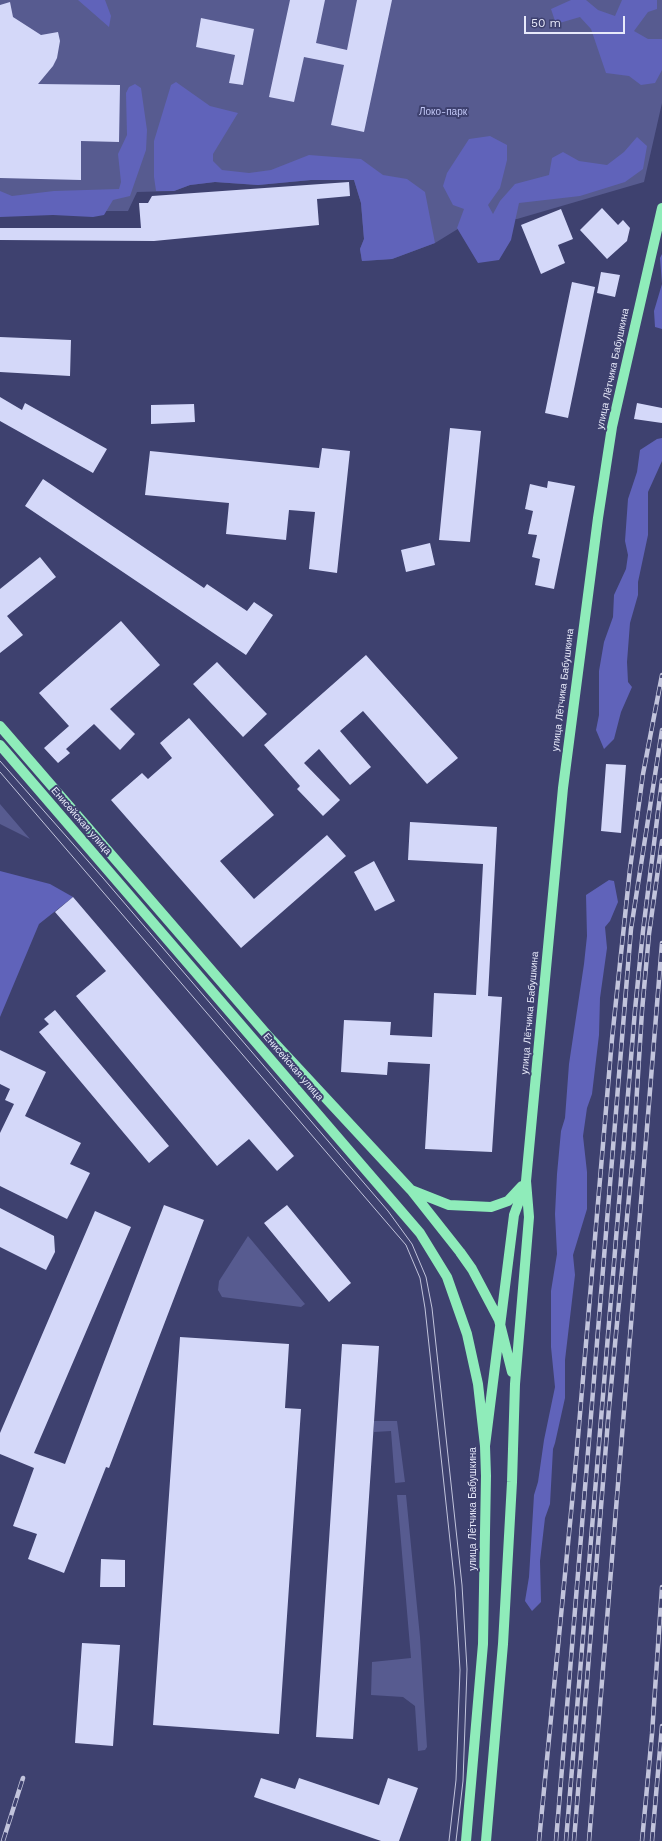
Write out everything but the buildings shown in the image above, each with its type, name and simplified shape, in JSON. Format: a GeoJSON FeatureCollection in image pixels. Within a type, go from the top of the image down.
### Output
{"type":"FeatureCollection","features":[{"type":"Feature","properties":{"kind":"main road","name":"улица Лётчика Бабушкина"},"geometry":{"type":"LineString","coordinates":[[486,1841],[504,1636],[515,1384],[529,1217],[526,1181],[562,788],[598,518],[612,427],[662,208]]}},
{"type":"Feature","properties":{"kind":"main road","name":"Енисейская улица"},"geometry":{"type":"LineString","coordinates":[[0,726],[269,1037],[411,1190],[472,1269],[499,1320],[515,1384]]}},
{"type":"Feature","properties":{"kind":"main road","name":"Енисейская улица"},"geometry":{"type":"LineString","coordinates":[[0,745],[420,1233],[447,1277],[467,1334],[478,1384],[485,1446]]}},
{"type":"Feature","properties":{"kind":"main road","name":"улица Лётчика Бабушкина"},"geometry":{"type":"LineString","coordinates":[[466,1841],[483,1644],[486,1476],[485,1446],[499,1320],[514,1215],[526,1181]]}},
{"type":"Feature","properties":{"kind":"main road"},"geometry":{"type":"LineString","coordinates":[[411,1190],[449,1205],[491,1206],[508,1201],[526,1181]]}},
{"type":"Feature","properties":{"kind":"green space","name":"Локо-парк"},"geometry":{"type":"Polygon","coordinates":[[[0,0],[662,0],[662,103],[644,182],[517,219],[474,219],[435,243],[392,259],[362,261],[360,249],[364,239],[361,203],[354,180],[311,180],[258,185],[215,182],[190,185],[174,191],[137,192],[128,211],[0,211],[0,0]]]}},
{"type":"Feature","properties":{"kind":"green space"},"geometry":{"type":"Polygon","coordinates":[[[0,804],[30,839],[0,824],[0,804]]]}},
{"type":"Feature","properties":{"kind":"green space"},"geometry":{"type":"Polygon","coordinates":[[[248,1236],[305,1304],[301,1307],[222,1297],[218,1290],[219,1281],[248,1236]]]}},
{"type":"Feature","properties":{"kind":"green space"},"geometry":{"type":"Polygon","coordinates":[[[374,1421],[397,1421],[405,1482],[395,1483],[391,1431],[374,1432],[374,1421]]]}},
{"type":"Feature","properties":{"kind":"green space"},"geometry":{"type":"Polygon","coordinates":[[[397,1495],[406,1495],[420,1637],[427,1747],[425,1750],[418,1751],[415,1706],[403,1697],[371,1695],[372,1662],[411,1658],[397,1495]]]}},
{"type":"Feature","properties":{"kind":"shaded area"},"geometry":{"type":"Polygon","coordinates":[[[78,0],[105,0],[111,16],[109,27],[78,0]]]}},
{"type":"Feature","properties":{"kind":"shaded area"},"geometry":{"type":"Polygon","coordinates":[[[571,0],[586,0],[598,10],[615,16],[622,0],[657,0],[657,9],[648,12],[634,31],[648,39],[662,39],[662,70],[655,83],[641,85],[629,76],[606,73],[591,29],[580,17],[556,24],[551,9],[571,0]]]}},
{"type":"Feature","properties":{"kind":"shaded area"},"geometry":{"type":"Polygon","coordinates":[[[176,82],[210,106],[238,113],[213,154],[213,161],[222,170],[249,173],[271,170],[309,155],[361,159],[383,175],[407,179],[425,192],[435,243],[392,259],[362,261],[360,249],[364,239],[361,203],[354,180],[311,180],[258,185],[215,182],[190,185],[174,191],[156,191],[154,177],[154,141],[171,85],[176,82]]]}},
{"type":"Feature","properties":{"kind":"shaded area"},"geometry":{"type":"Polygon","coordinates":[[[135,84],[141,88],[147,130],[146,150],[130,196],[113,200],[104,215],[93,217],[53,215],[0,217],[0,191],[12,196],[54,191],[119,189],[121,182],[118,154],[127,135],[126,93],[129,87],[135,84]]]}},
{"type":"Feature","properties":{"kind":"shaded area"},"geometry":{"type":"Polygon","coordinates":[[[490,136],[507,145],[507,160],[500,188],[488,205],[493,214],[500,201],[515,184],[549,175],[552,158],[563,152],[579,161],[607,165],[624,152],[637,137],[647,146],[643,169],[625,182],[580,196],[519,203],[511,240],[499,260],[478,263],[457,228],[464,209],[453,205],[443,186],[447,173],[469,139],[490,136]]]}},
{"type":"Feature","properties":{"kind":"shaded area"},"geometry":{"type":"Polygon","coordinates":[[[662,254],[662,284],[660,258],[662,254]]]}},
{"type":"Feature","properties":{"kind":"shaded area"},"geometry":{"type":"Polygon","coordinates":[[[662,284],[662,329],[655,327],[654,311],[662,284]]]}},
{"type":"Feature","properties":{"kind":"shaded area"},"geometry":{"type":"Polygon","coordinates":[[[662,438],[662,461],[648,492],[648,535],[638,582],[638,595],[630,623],[627,662],[628,682],[632,687],[621,712],[614,739],[604,749],[596,730],[599,715],[599,671],[604,642],[613,617],[614,595],[626,569],[628,555],[625,541],[628,499],[637,472],[640,450],[657,439],[662,438]]]}},
{"type":"Feature","properties":{"kind":"shaded area"},"geometry":{"type":"Polygon","coordinates":[[[0,871],[50,884],[73,897],[39,924],[0,1017],[0,871]]]}},
{"type":"Feature","properties":{"kind":"shaded area"},"geometry":{"type":"Polygon","coordinates":[[[609,880],[614,881],[618,902],[610,921],[605,927],[607,948],[600,998],[599,1035],[592,1094],[587,1108],[583,1136],[587,1172],[587,1209],[573,1255],[575,1275],[565,1360],[565,1398],[553,1449],[550,1504],[545,1518],[540,1561],[541,1602],[532,1611],[525,1601],[529,1577],[534,1495],[538,1482],[544,1440],[555,1387],[551,1347],[551,1291],[557,1254],[555,1214],[561,1131],[565,1118],[569,1064],[587,936],[586,895],[609,880]]]}},
{"type":"Feature","properties":{"kind":"tram line"},"geometry":{"type":"LineString","coordinates":[[0,761],[103,878],[388,1211],[412,1244],[426,1277],[432,1308],[462,1585],[467,1669],[463,1781],[456,1841]]}},
{"type":"Feature","properties":{"kind":"tram line"},"geometry":{"type":"LineString","coordinates":[[0,772],[406,1245],[420,1278],[425,1308],[455,1587],[460,1670],[456,1780],[449,1841]]}},
{"type":"Feature","properties":{"kind":"railway"},"geometry":{"type":"LineString","coordinates":[[539,1841],[575,1472],[612,1039],[630,869],[643,774],[662,675]]}},
{"type":"Feature","properties":{"kind":"railway"},"geometry":{"type":"LineString","coordinates":[[556,1841],[631,929],[662,730]]}},
{"type":"Feature","properties":{"kind":"railway"},"geometry":{"type":"LineString","coordinates":[[566,1841],[635,1010],[643,931],[662,780]]}},
{"type":"Feature","properties":{"kind":"railway"},"geometry":{"type":"LineString","coordinates":[[574,1841],[609,1408],[633,1154],[642,1011],[649,934],[662,841]]}},
{"type":"Feature","properties":{"kind":"railway"},"geometry":{"type":"LineString","coordinates":[[589,1841],[662,943]]}},
{"type":"Feature","properties":{"kind":"railway"},"geometry":{"type":"LineString","coordinates":[[642,1841],[652,1734],[662,1587]]}},
{"type":"Feature","properties":{"kind":"railway"},"geometry":{"type":"LineString","coordinates":[[652,1841],[662,1726]]}},
{"type":"Feature","properties":{"kind":"railway"},"geometry":{"type":"LineString","coordinates":[[3,1841],[23,1778]]}}]}
